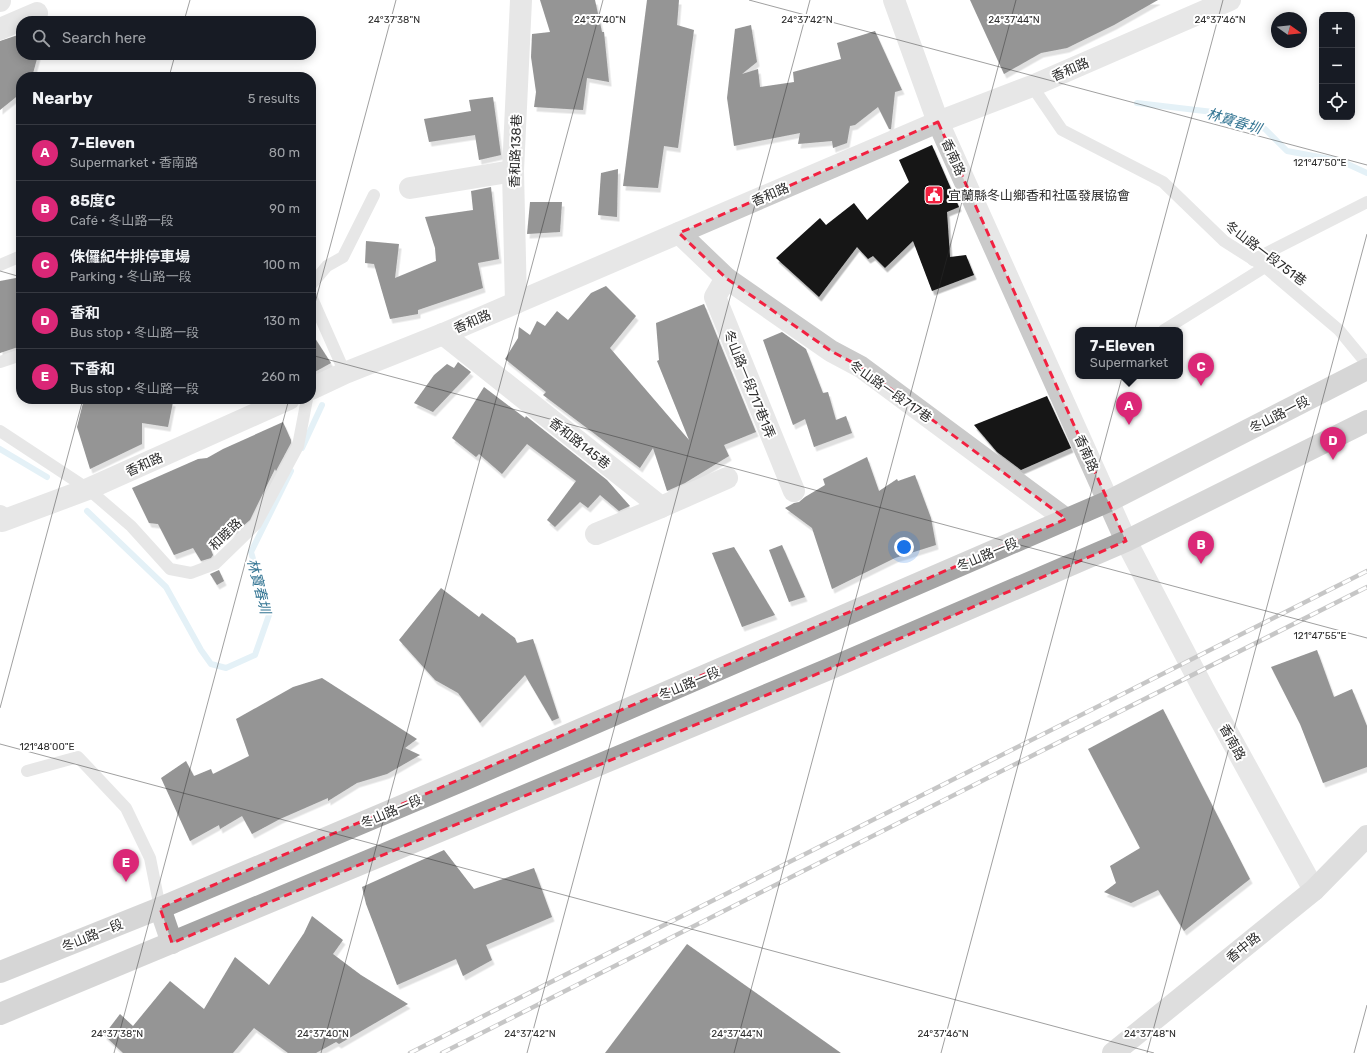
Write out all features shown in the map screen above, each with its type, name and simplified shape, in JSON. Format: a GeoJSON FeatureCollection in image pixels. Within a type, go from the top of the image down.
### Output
{"type":"FeatureCollection","features":[{"type":"Feature","properties":{"kind":"main road","name":"冬山路一段"},"geometry":{"type":"LineString","coordinates":[[0,972],[160,908],[508,761],[1109,501],[1367,369]]}},
{"type":"Feature","properties":{"kind":"main road"},"geometry":{"type":"LineString","coordinates":[[0,1014],[829,669],[1126,541],[1367,421]]}},
{"type":"Feature","properties":{"kind":"main road"},"geometry":{"type":"LineString","coordinates":[[160,908],[172,943]]}},
{"type":"Feature","properties":{"kind":"street","name":"香和路138巷"},"geometry":{"type":"LineString","coordinates":[[516,303],[513,171],[521,0]]}},
{"type":"Feature","properties":{"kind":"street","name":"香南路"},"geometry":{"type":"LineString","coordinates":[[894,0],[938,122],[1126,541],[1204,690],[1314,890]]}},
{"type":"Feature","properties":{"kind":"street","name":"香和路"},"geometry":{"type":"LineString","coordinates":[[316,387],[345,373],[516,303],[938,122],[1032,86],[1230,0]]}},
{"type":"Feature","properties":{"kind":"street"},"geometry":{"type":"LineString","coordinates":[[30,16],[37,13]]}},
{"type":"Feature","properties":{"kind":"street"},"geometry":{"type":"LineString","coordinates":[[0,29],[16,22]]}},
{"type":"Feature","properties":{"kind":"street"},"geometry":{"type":"LineString","coordinates":[[410,188],[513,171]]}},
{"type":"Feature","properties":{"kind":"street","name":"冬山路一段717巷"},"geometry":{"type":"LineString","coordinates":[[679,233],[726,278],[831,351],[861,367],[1066,519]]}},
{"type":"Feature","properties":{"kind":"street","name":"冬山路一段717巷1弄"},"geometry":{"type":"LineString","coordinates":[[726,278],[715,297],[794,491]]}},
{"type":"Feature","properties":{"kind":"street","name":"香和路145巷"},"geometry":{"type":"LineString","coordinates":[[442,334],[661,507]]}},
{"type":"Feature","properties":{"kind":"street","name":"香和路"},"geometry":{"type":"LineString","coordinates":[[1,519],[54,502],[85,490],[278,404]]}},
{"type":"Feature","properties":{"kind":"street"},"geometry":{"type":"LineString","coordinates":[[596,534],[726,478]]}},
{"type":"Feature","properties":{"kind":"street","name":"香中路"},"geometry":{"type":"LineString","coordinates":[[1113,1053],[1314,890],[1367,836]]}},
{"type":"Feature","properties":{"kind":"lane","name":"冬山路一段751巷"},"geometry":{"type":"LineString","coordinates":[[1032,86],[1062,130],[1163,182],[1224,241],[1265,267],[1339,330],[1367,364]]}},
{"type":"Feature","properties":{"kind":"lane"},"geometry":{"type":"LineString","coordinates":[[316,279],[327,266],[343,257],[374,195]]}},
{"type":"Feature","properties":{"kind":"lane"},"geometry":{"type":"LineString","coordinates":[[1253,260],[1367,202]]}},
{"type":"Feature","properties":{"kind":"lane"},"geometry":{"type":"LineString","coordinates":[[0,265],[16,258]]}},
{"type":"Feature","properties":{"kind":"lane"},"geometry":{"type":"LineString","coordinates":[[1169,327],[1265,267]]}},
{"type":"Feature","properties":{"kind":"lane"},"geometry":{"type":"LineString","coordinates":[[316,307],[345,373]]}},
{"type":"Feature","properties":{"kind":"lane"},"geometry":{"type":"LineString","coordinates":[[0,362],[16,357]]}},
{"type":"Feature","properties":{"kind":"lane","name":"和睦路"},"geometry":{"type":"LineString","coordinates":[[0,431],[85,490],[131,526],[170,569],[191,573],[215,564],[256,524],[298,446],[306,404]]}},
{"type":"Feature","properties":{"kind":"lane"},"geometry":{"type":"LineString","coordinates":[[27,771],[78,757],[126,808],[150,858],[160,908]]}},
{"type":"Feature","properties":{"kind":"highlighted area"},"geometry":{"type":"Polygon","coordinates":[[[938,122],[1126,541],[829,669],[172,943],[160,908],[1066,519],[861,367],[831,351],[726,278],[679,233],[938,122]]]}},
{"type":"Feature","properties":{"kind":"building"},"geometry":{"type":"Polygon","coordinates":[[[540,0],[595,0],[602,32],[604,32],[609,82],[587,78],[583,110],[534,107],[536,92],[531,57],[532,34],[550,32],[540,0]]]}},
{"type":"Feature","properties":{"kind":"building"},"geometry":{"type":"Polygon","coordinates":[[[647,0],[679,0],[677,25],[694,30],[678,148],[664,146],[658,188],[623,186],[647,0]]]}},
{"type":"Feature","properties":{"kind":"building"},"geometry":{"type":"Polygon","coordinates":[[[970,0],[1158,0],[1114,25],[1067,48],[1041,53],[1004,74],[970,0]]]}},
{"type":"Feature","properties":{"kind":"building"},"geometry":{"type":"Polygon","coordinates":[[[751,25],[757,62],[742,74],[758,69],[760,87],[794,82],[793,72],[841,59],[837,43],[875,31],[902,90],[895,92],[891,129],[889,129],[878,107],[855,125],[850,126],[847,143],[833,148],[832,141],[798,144],[800,133],[734,146],[727,98],[735,29],[751,25]]]}},
{"type":"Feature","properties":{"kind":"building"},"geometry":{"type":"Polygon","coordinates":[[[16,36],[16,60],[37,60],[33,72],[16,72],[16,97],[0,110],[0,41],[16,36]]]}},
{"type":"Feature","properties":{"kind":"building"},"geometry":{"type":"Polygon","coordinates":[[[493,97],[501,155],[479,160],[475,135],[429,142],[424,119],[471,111],[469,100],[493,97]]]}},
{"type":"Feature","properties":{"kind":"building"},"geometry":{"type":"Polygon","coordinates":[[[932,145],[959,207],[947,212],[950,257],[966,255],[974,275],[932,291],[913,241],[885,268],[873,256],[868,259],[857,247],[819,297],[776,258],[820,218],[826,225],[854,203],[867,220],[909,182],[899,160],[932,145]]]}},
{"type":"Feature","properties":{"kind":"building"},"geometry":{"type":"Polygon","coordinates":[[[618,169],[617,217],[598,215],[601,173],[618,169]]]}},
{"type":"Feature","properties":{"kind":"building"},"geometry":{"type":"Polygon","coordinates":[[[491,187],[499,259],[478,263],[483,288],[418,310],[418,314],[390,319],[374,264],[365,263],[366,241],[399,244],[395,278],[436,261],[435,248],[425,217],[473,210],[471,191],[491,187]]]}},
{"type":"Feature","properties":{"kind":"building"},"geometry":{"type":"Polygon","coordinates":[[[530,202],[562,202],[560,232],[527,234],[530,202]]]}},
{"type":"Feature","properties":{"kind":"building"},"geometry":{"type":"Polygon","coordinates":[[[16,278],[16,348],[0,353],[0,281],[16,278]]]}},
{"type":"Feature","properties":{"kind":"building"},"geometry":{"type":"Polygon","coordinates":[[[606,286],[636,316],[610,348],[689,440],[657,361],[659,360],[656,323],[704,304],[756,432],[724,445],[729,456],[685,483],[667,491],[653,448],[640,468],[543,395],[546,392],[505,359],[518,338],[519,327],[530,335],[537,321],[545,326],[557,311],[568,320],[591,293],[606,286]]]}},
{"type":"Feature","properties":{"kind":"building"},"geometry":{"type":"Polygon","coordinates":[[[782,332],[806,349],[823,393],[828,392],[836,420],[846,416],[852,433],[814,447],[805,419],[793,425],[763,340],[782,332]]]}},
{"type":"Feature","properties":{"kind":"building"},"geometry":{"type":"Polygon","coordinates":[[[316,340],[331,363],[316,371],[316,340]]]}},
{"type":"Feature","properties":{"kind":"building"},"geometry":{"type":"Polygon","coordinates":[[[458,362],[471,372],[433,412],[414,403],[434,375],[447,364],[454,368],[458,362]]]}},
{"type":"Feature","properties":{"kind":"building"},"geometry":{"type":"Polygon","coordinates":[[[484,387],[525,418],[526,416],[607,480],[630,506],[619,511],[600,495],[588,508],[580,502],[555,527],[547,520],[576,481],[527,444],[502,474],[479,454],[476,457],[452,438],[484,387]]]}},
{"type":"Feature","properties":{"kind":"building"},"geometry":{"type":"Polygon","coordinates":[[[1047,396],[1071,448],[1021,470],[997,452],[974,425],[1047,396]]]}},
{"type":"Feature","properties":{"kind":"building"},"geometry":{"type":"Polygon","coordinates":[[[83,404],[173,404],[168,427],[142,423],[142,444],[90,469],[77,427],[83,404]]]}},
{"type":"Feature","properties":{"kind":"building"},"geometry":{"type":"Polygon","coordinates":[[[283,422],[291,443],[276,471],[275,469],[250,520],[243,526],[209,544],[213,555],[211,558],[201,561],[193,548],[174,555],[158,524],[149,523],[132,488],[198,459],[207,458],[223,449],[283,422]]]}},
{"type":"Feature","properties":{"kind":"building"},"geometry":{"type":"Polygon","coordinates":[[[867,457],[879,491],[897,479],[898,481],[915,475],[931,518],[936,545],[895,558],[832,589],[812,528],[785,508],[799,502],[825,485],[823,479],[867,457]]]}},
{"type":"Feature","properties":{"kind":"building"},"geometry":{"type":"Polygon","coordinates":[[[782,545],[805,597],[789,602],[769,550],[782,545]]]}},
{"type":"Feature","properties":{"kind":"building"},"geometry":{"type":"Polygon","coordinates":[[[734,547],[775,615],[742,627],[712,553],[734,547]]]}},
{"type":"Feature","properties":{"kind":"building"},"geometry":{"type":"Polygon","coordinates":[[[219,570],[224,581],[217,585],[210,574],[219,570]]]}},
{"type":"Feature","properties":{"kind":"building"},"geometry":{"type":"Polygon","coordinates":[[[441,588],[479,617],[482,613],[515,638],[517,643],[533,639],[559,718],[552,721],[525,675],[480,723],[458,693],[435,680],[399,640],[441,588]]]}},
{"type":"Feature","properties":{"kind":"building"},"geometry":{"type":"Polygon","coordinates":[[[1317,650],[1334,697],[1352,689],[1367,726],[1367,767],[1323,783],[1300,724],[1271,667],[1317,650]]]}},
{"type":"Feature","properties":{"kind":"building"},"geometry":{"type":"Polygon","coordinates":[[[322,678],[417,739],[405,748],[420,755],[387,774],[357,783],[328,801],[328,798],[280,819],[252,834],[242,816],[220,829],[219,825],[190,841],[161,778],[186,761],[194,776],[211,769],[213,774],[249,756],[236,719],[293,687],[322,678]]]}},
{"type":"Feature","properties":{"kind":"building"},"geometry":{"type":"Polygon","coordinates":[[[1163,709],[1250,879],[1184,931],[1158,890],[1131,903],[1104,892],[1116,883],[1110,866],[1140,848],[1088,749],[1163,709]]]}},
{"type":"Feature","properties":{"kind":"building"},"geometry":{"type":"Polygon","coordinates":[[[444,850],[474,889],[534,868],[552,917],[486,945],[492,960],[463,976],[456,959],[397,985],[366,904],[362,887],[444,850]]]}},
{"type":"Feature","properties":{"kind":"building"},"geometry":{"type":"Polygon","coordinates":[[[312,916],[343,940],[333,954],[361,975],[408,1004],[339,1044],[336,1042],[316,1053],[288,1053],[254,1028],[233,1053],[123,1053],[104,1035],[120,1014],[133,1026],[170,981],[204,1009],[235,957],[269,985],[304,933],[312,916]]]}},
{"type":"Feature","properties":{"kind":"building"},"geometry":{"type":"Polygon","coordinates":[[[687,944],[841,1053],[605,1053],[687,944]]]}},
{"type":"Feature","properties":{"kind":"waterway","name":"林寶春圳"},"geometry":{"type":"LineString","coordinates":[[1137,103],[1213,112],[1265,129],[1287,151],[1341,161],[1367,173]]}},
{"type":"Feature","properties":{"kind":"waterway","name":"林寶春圳"},"geometry":{"type":"LineString","coordinates":[[302,448],[322,405]]}},
{"type":"Feature","properties":{"kind":"waterway","name":"林寶春圳"},"geometry":{"type":"LineString","coordinates":[[0,449],[47,477]]}},
{"type":"Feature","properties":{"kind":"waterway","name":"林寶春圳"},"geometry":{"type":"LineString","coordinates":[[87,511],[166,587],[201,650],[211,664],[226,668],[255,655],[269,615],[251,552],[291,471]]}},
{"type":"Feature","properties":{"kind":"railway"},"geometry":{"type":"LineString","coordinates":[[410,1053],[1367,571]]}},
{"type":"Feature","properties":{"kind":"railway"},"geometry":{"type":"LineString","coordinates":[[442,1053],[1367,587]]}},
{"type":"Feature","properties":{"kind":"place","name":"宜蘭縣冬山鄉香和社區發展協會"},"geometry":{"type":"Point","coordinates":[934,195]}},
{"type":"Feature","properties":{"kind":"place","name":"侏儸紀牛排停車場"},"geometry":{"type":"Point","coordinates":[1201,386]}},
{"type":"Feature","properties":{"kind":"place","name":"7-Eleven"},"geometry":{"type":"Point","coordinates":[1129,425]}},
{"type":"Feature","properties":{"kind":"place","name":"香和"},"geometry":{"type":"Point","coordinates":[1333,460]}},
{"type":"Feature","properties":{"kind":"place","name":"85度C"},"geometry":{"type":"Point","coordinates":[1201,564]}},
{"type":"Feature","properties":{"kind":"place","name":"下香和"},"geometry":{"type":"Point","coordinates":[126,882]}}]}
